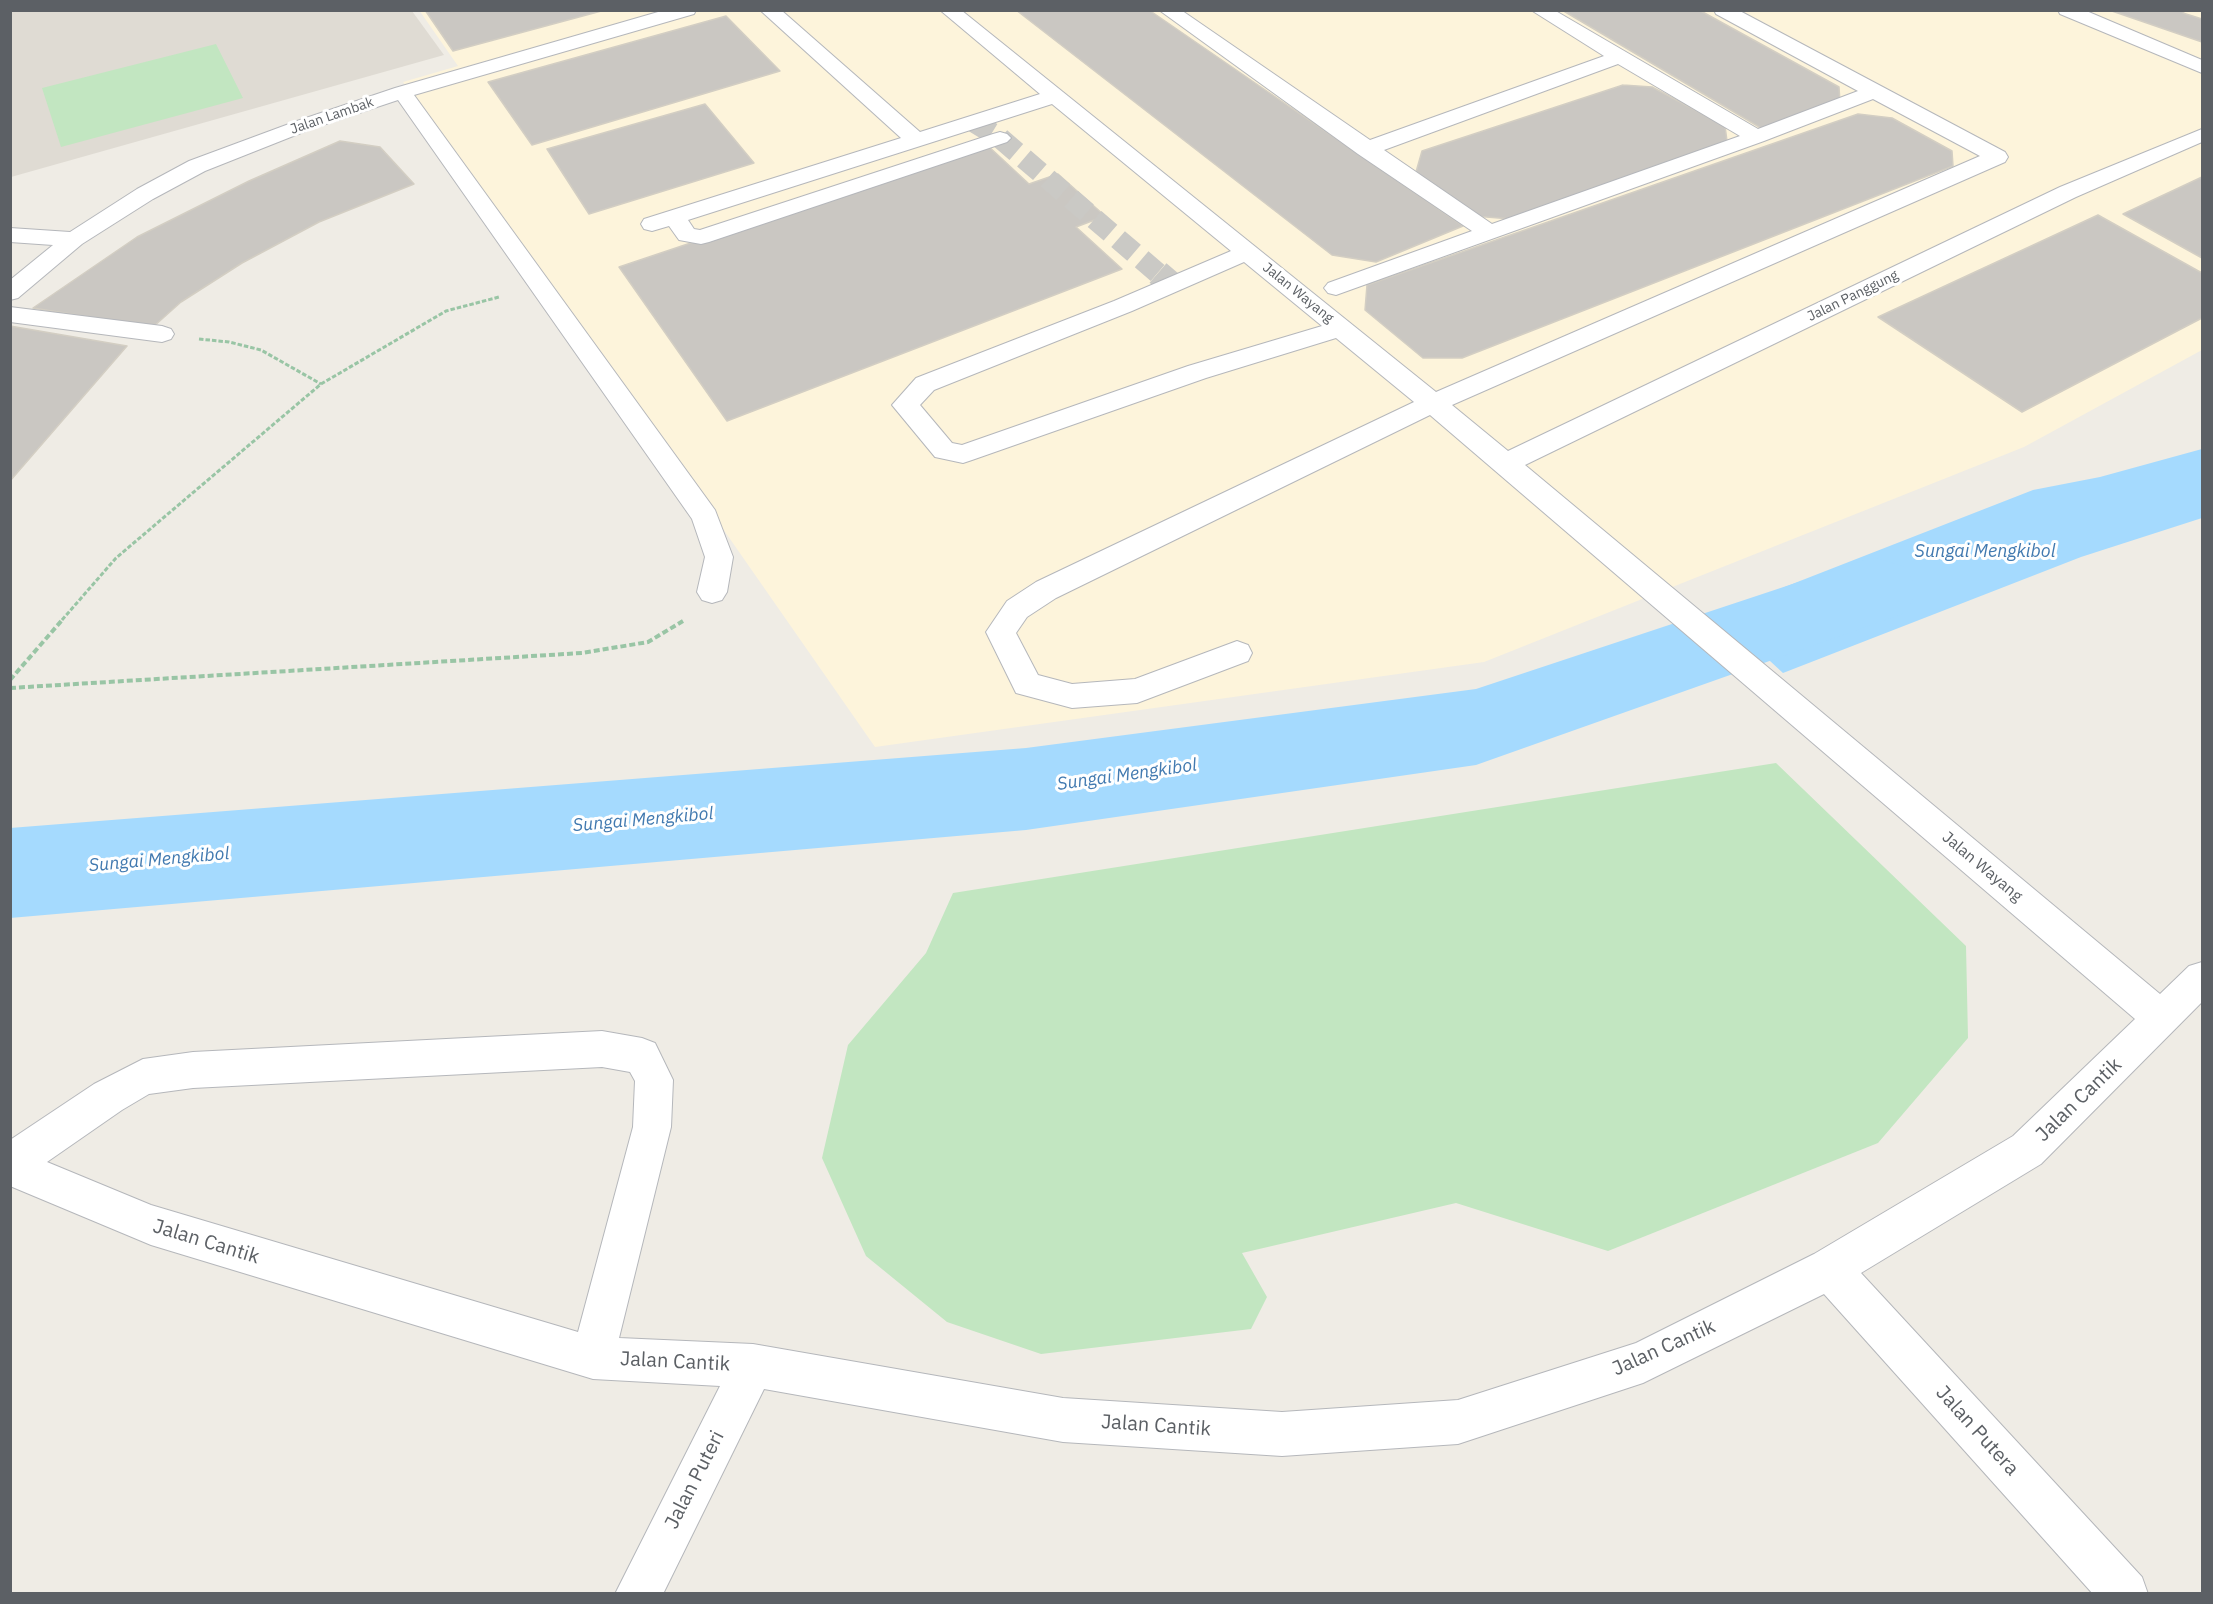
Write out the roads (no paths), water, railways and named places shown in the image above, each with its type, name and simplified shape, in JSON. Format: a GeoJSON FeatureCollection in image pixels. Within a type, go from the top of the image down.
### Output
{"type":"FeatureCollection","features":[{"type":"Feature","properties":{"kind":"street","name":"Jalan Lambak"},"geometry":{"type":"LineString","coordinates":[[10,293],[74,239],[145,194],[196,166],[304,125],[402,92],[687,10]]}},
{"type":"Feature","properties":{"kind":"street"},"geometry":{"type":"LineString","coordinates":[[769,10],[916,140]]}},
{"type":"Feature","properties":{"kind":"street","name":"Jalan Wayang"},"geometry":{"type":"LineString","coordinates":[[949,10],[1056,96],[1148,175],[1248,252],[1434,403],[2162,1019]]}},
{"type":"Feature","properties":{"kind":"street"},"geometry":{"type":"LineString","coordinates":[[1168,10],[1490,233]]}},
{"type":"Feature","properties":{"kind":"street"},"geometry":{"type":"LineString","coordinates":[[1540,10],[1757,137]]}},
{"type":"Feature","properties":{"kind":"street"},"geometry":{"type":"LineString","coordinates":[[1237,653],[1137,691],[1072,696],[1027,684],[1001,632],[1017,609],[1046,590],[1434,403],[1997,157],[1723,10]]}},
{"type":"Feature","properties":{"kind":"street"},"geometry":{"type":"LineString","coordinates":[[2067,10],[2202,67]]}},
{"type":"Feature","properties":{"kind":"street"},"geometry":{"type":"LineString","coordinates":[[1366,149],[1619,57]]}},
{"type":"Feature","properties":{"kind":"street"},"geometry":{"type":"LineString","coordinates":[[1336,288],[1757,137],[1875,91]]}},
{"type":"Feature","properties":{"kind":"street"},"geometry":{"type":"LineString","coordinates":[[402,92],[705,517],[718,557],[712,592]]}},
{"type":"Feature","properties":{"kind":"street"},"geometry":{"type":"LineString","coordinates":[[652,224],[1056,96]]}},
{"type":"Feature","properties":{"kind":"street","name":"Jalan Panggung"},"geometry":{"type":"LineString","coordinates":[[1506,463],[2068,192],[2202,135]]}},
{"type":"Feature","properties":{"kind":"street"},"geometry":{"type":"LineString","coordinates":[[674,217],[687,235],[701,237],[1000,138]]}},
{"type":"Feature","properties":{"kind":"street"},"geometry":{"type":"LineString","coordinates":[[10,235],[74,239]]}},
{"type":"Feature","properties":{"kind":"street"},"geometry":{"type":"LineString","coordinates":[[1248,252],[1124,306],[925,384],[905,405],[944,451],[963,454],[1197,372],[1342,328]]}},
{"type":"Feature","properties":{"kind":"street"},"geometry":{"type":"LineString","coordinates":[[10,314],[162,334]]}},
{"type":"Feature","properties":{"kind":"street","name":"Jalan Cantik"},"geometry":{"type":"LineString","coordinates":[[10,1165],[151,1225],[593,1358],[753,1366],[1064,1420],[1282,1434],[1458,1422],[1643,1362],[1829,1269],[2027,1150],[2202,978]]}},
{"type":"Feature","properties":{"kind":"street"},"geometry":{"type":"LineString","coordinates":[[10,1165],[108,1097],[142,1077],[193,1070],[602,1049],[642,1056],[654,1080],[652,1127],[593,1358]]}},
{"type":"Feature","properties":{"kind":"street","name":"Jalan Putera"},"geometry":{"type":"LineString","coordinates":[[1829,1269],[2125,1593]]}},
{"type":"Feature","properties":{"kind":"street","name":"Jalan Puteri"},"geometry":{"type":"LineString","coordinates":[[638,1593],[753,1366]]}},
{"type":"Feature","properties":{"kind":"water","name":"Sungai Mengkibol"},"geometry":{"type":"Polygon","coordinates":[[[2202,449],[2202,518],[2081,557],[1783,673],[1718,613],[2033,490],[2100,477],[2202,449]]]}},
{"type":"Feature","properties":{"kind":"waterway","name":"Sungai Mengkibol"},"geometry":{"type":"LineString","coordinates":[[10,873],[1026,789],[1476,727],[1874,590]]}},
{"type":"Feature","properties":{"kind":"tunnel"},"geometry":{"type":"LineString","coordinates":[[974,122],[1000,138],[1160,275]]}},
{"type":"Feature","properties":{"kind":"tunnel"},"geometry":{"type":"LineString","coordinates":[[1158,273],[1172,285]]}}]}
